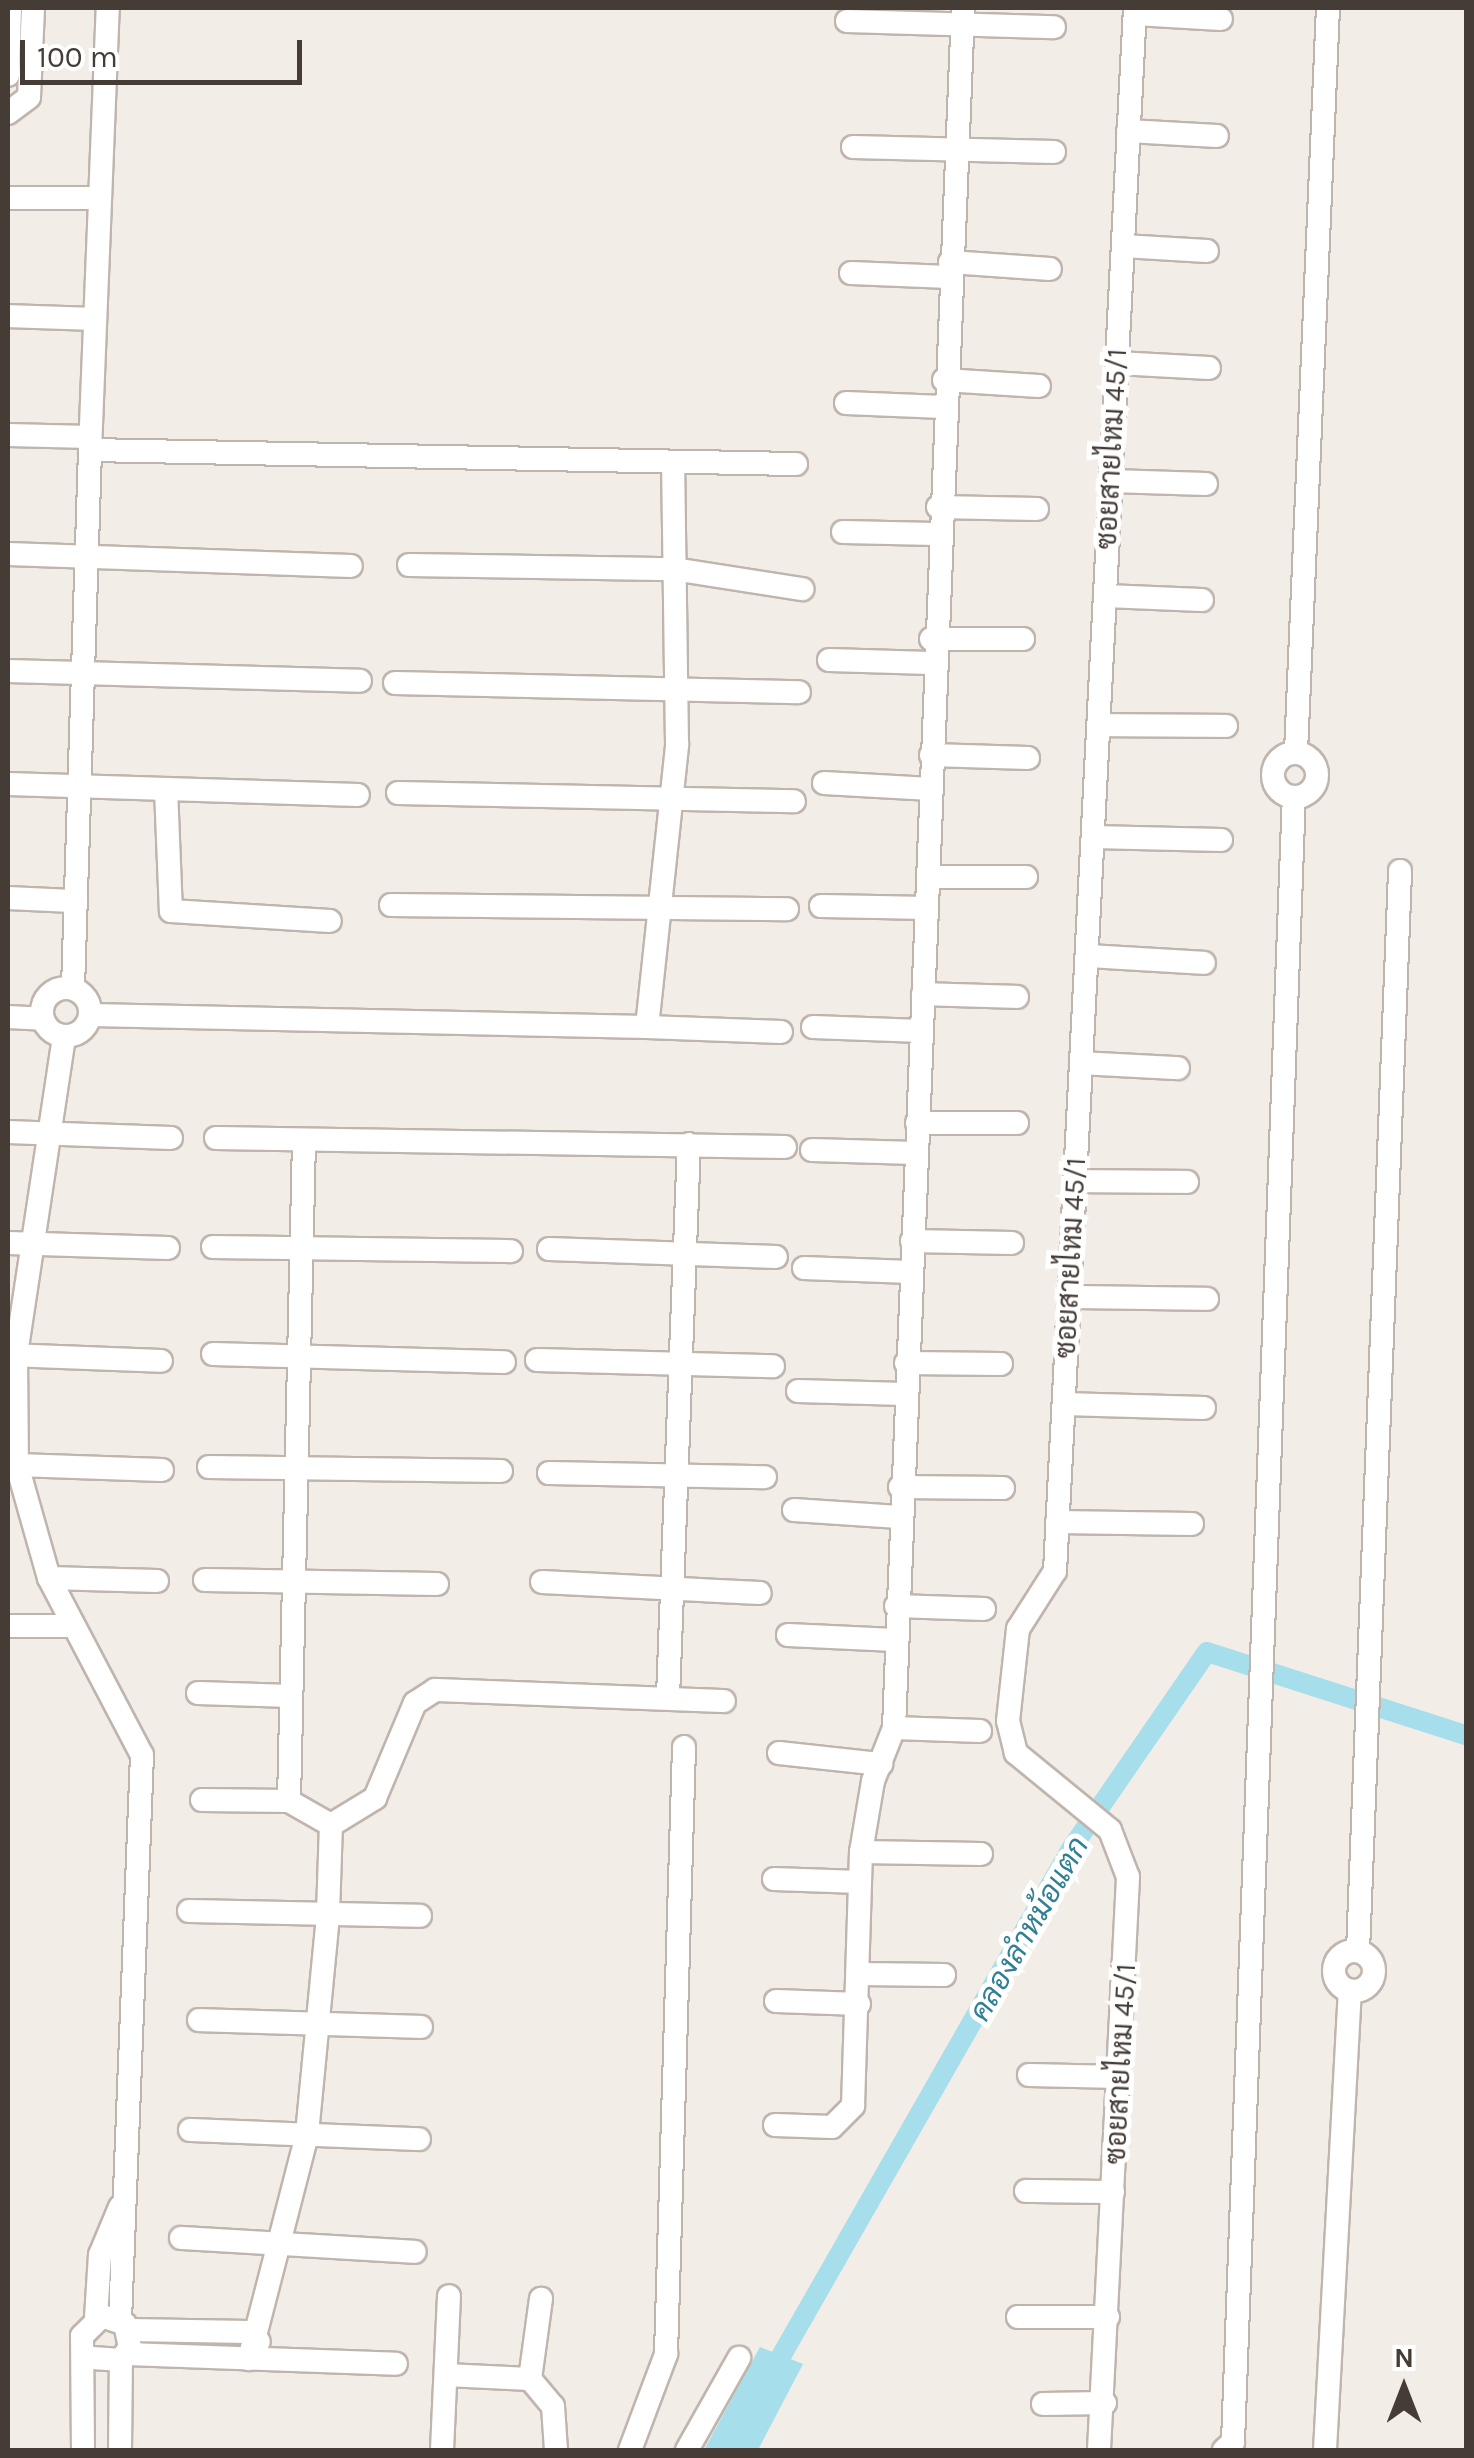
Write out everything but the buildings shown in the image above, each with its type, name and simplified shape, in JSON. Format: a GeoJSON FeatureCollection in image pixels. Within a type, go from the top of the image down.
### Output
{"type":"FeatureCollection","features":[{"type":"Feature","properties":{"kind":"street"},"geometry":{"type":"LineString","coordinates":[[8,76],[10,8]]}},
{"type":"Feature","properties":{"kind":"street"},"geometry":{"type":"LineString","coordinates":[[8,113],[29,97],[33,8]]}},
{"type":"Feature","properties":{"kind":"street"},"geometry":{"type":"LineString","coordinates":[[90,1015],[72,988],[72,901],[80,789],[83,556],[108,8]]}},
{"type":"Feature","properties":{"kind":"street"},"geometry":{"type":"LineString","coordinates":[[1233,2448],[1255,1711],[1294,797],[1275,785],[1273,770],[1296,752],[1328,8]]}},
{"type":"Feature","properties":{"kind":"street"},"geometry":{"type":"LineString","coordinates":[[1135,11],[1221,19]]}},
{"type":"Feature","properties":{"kind":"street","name":"ซอยสายไหม 45/1"},"geometry":{"type":"LineString","coordinates":[[1102,2449],[1128,1878],[1110,1830],[1074,1792],[1016,1753],[1008,1721],[1014,1647],[1053,1580],[1135,11]]}},
{"type":"Feature","properties":{"kind":"street"},"geometry":{"type":"LineString","coordinates":[[847,21],[962,15],[1054,27]]}},
{"type":"Feature","properties":{"kind":"street"},"geometry":{"type":"LineString","coordinates":[[775,2124],[832,2127],[850,2115],[860,1974],[861,1852],[881,1764],[894,1728],[900,1487],[928,878],[930,663],[962,15]]}},
{"type":"Feature","properties":{"kind":"street"},"geometry":{"type":"LineString","coordinates":[[1128,131],[1218,136]]}},
{"type":"Feature","properties":{"kind":"street"},"geometry":{"type":"LineString","coordinates":[[853,148],[1054,152]]}},
{"type":"Feature","properties":{"kind":"street"},"geometry":{"type":"LineString","coordinates":[[8,198],[97,198]]}},
{"type":"Feature","properties":{"kind":"street"},"geometry":{"type":"LineString","coordinates":[[1123,246],[1208,251]]}},
{"type":"Feature","properties":{"kind":"street"},"geometry":{"type":"LineString","coordinates":[[851,273],[1050,269]]}},
{"type":"Feature","properties":{"kind":"street"},"geometry":{"type":"LineString","coordinates":[[8,316],[92,319]]}},
{"type":"Feature","properties":{"kind":"street"},"geometry":{"type":"LineString","coordinates":[[1117,363],[1208,368]]}},
{"type":"Feature","properties":{"kind":"street"},"geometry":{"type":"LineString","coordinates":[[944,380],[1038,386]]}},
{"type":"Feature","properties":{"kind":"street"},"geometry":{"type":"LineString","coordinates":[[846,403],[943,407]]}},
{"type":"Feature","properties":{"kind":"street"},"geometry":{"type":"LineString","coordinates":[[8,435],[89,443],[673,464],[796,464]]}},
{"type":"Feature","properties":{"kind":"street"},"geometry":{"type":"LineString","coordinates":[[647,1027],[664,910],[674,801],[678,691],[673,464]]}},
{"type":"Feature","properties":{"kind":"street"},"geometry":{"type":"LineString","coordinates":[[1111,481],[1206,484]]}},
{"type":"Feature","properties":{"kind":"street"},"geometry":{"type":"LineString","coordinates":[[938,507],[1037,509]]}},
{"type":"Feature","properties":{"kind":"street"},"geometry":{"type":"LineString","coordinates":[[842,532],[936,534]]}},
{"type":"Feature","properties":{"kind":"street"},"geometry":{"type":"LineString","coordinates":[[8,554],[351,566]]}},
{"type":"Feature","properties":{"kind":"street"},"geometry":{"type":"LineString","coordinates":[[410,565],[674,568],[802,589]]}},
{"type":"Feature","properties":{"kind":"street"},"geometry":{"type":"LineString","coordinates":[[1105,596],[1202,600]]}},
{"type":"Feature","properties":{"kind":"street"},"geometry":{"type":"LineString","coordinates":[[931,638],[1023,639]]}},
{"type":"Feature","properties":{"kind":"street"},"geometry":{"type":"LineString","coordinates":[[829,660],[930,663]]}},
{"type":"Feature","properties":{"kind":"street"},"geometry":{"type":"LineString","coordinates":[[8,671],[84,678],[360,681]]}},
{"type":"Feature","properties":{"kind":"street"},"geometry":{"type":"LineString","coordinates":[[396,683],[799,692]]}},
{"type":"Feature","properties":{"kind":"street"},"geometry":{"type":"LineString","coordinates":[[1098,725],[1226,726]]}},
{"type":"Feature","properties":{"kind":"street"},"geometry":{"type":"LineString","coordinates":[[931,755],[1028,758]]}},
{"type":"Feature","properties":{"kind":"street"},"geometry":{"type":"LineString","coordinates":[[8,784],[358,795]]}},
{"type":"Feature","properties":{"kind":"street"},"geometry":{"type":"LineString","coordinates":[[824,784],[931,789]]}},
{"type":"Feature","properties":{"kind":"street"},"geometry":{"type":"LineString","coordinates":[[166,789],[171,911],[330,921]]}},
{"type":"Feature","properties":{"kind":"street"},"geometry":{"type":"LineString","coordinates":[[398,793],[794,801]]}},
{"type":"Feature","properties":{"kind":"street"},"geometry":{"type":"LineString","coordinates":[[1093,837],[1221,840]]}},
{"type":"Feature","properties":{"kind":"street"},"geometry":{"type":"LineString","coordinates":[[1325,2450],[1350,1991],[1335,1978],[1335,1964],[1358,1951],[1400,871]]}},
{"type":"Feature","properties":{"kind":"street"},"geometry":{"type":"LineString","coordinates":[[928,878],[1026,878]]}},
{"type":"Feature","properties":{"kind":"street"},"geometry":{"type":"LineString","coordinates":[[8,898],[72,901]]}},
{"type":"Feature","properties":{"kind":"street"},"geometry":{"type":"LineString","coordinates":[[392,905],[786,909]]}},
{"type":"Feature","properties":{"kind":"street"},"geometry":{"type":"LineString","coordinates":[[821,906],[926,908]]}},
{"type":"Feature","properties":{"kind":"street"},"geometry":{"type":"LineString","coordinates":[[1087,956],[1204,963]]}},
{"type":"Feature","properties":{"kind":"street"},"geometry":{"type":"LineString","coordinates":[[42,1019],[49,995],[72,988]]}},
{"type":"Feature","properties":{"kind":"street"},"geometry":{"type":"LineString","coordinates":[[923,994],[1017,997]]}},
{"type":"Feature","properties":{"kind":"street"},"geometry":{"type":"LineString","coordinates":[[120,2450],[126,2195],[145,1779],[136,1733],[72,1626],[49,1578],[17,1465],[12,1355],[37,1245],[64,1037],[90,1015],[781,1032]]}},
{"type":"Feature","properties":{"kind":"street"},"geometry":{"type":"LineString","coordinates":[[8,1018],[42,1019],[64,1037]]}},
{"type":"Feature","properties":{"kind":"street"},"geometry":{"type":"LineString","coordinates":[[813,1027],[921,1031]]}},
{"type":"Feature","properties":{"kind":"street"},"geometry":{"type":"LineString","coordinates":[[1081,1063],[1178,1068]]}},
{"type":"Feature","properties":{"kind":"street"},"geometry":{"type":"LineString","coordinates":[[917,1123],[1017,1123]]}},
{"type":"Feature","properties":{"kind":"street"},"geometry":{"type":"LineString","coordinates":[[8,1132],[171,1138]]}},
{"type":"Feature","properties":{"kind":"street"},"geometry":{"type":"LineString","coordinates":[[216,1138],[785,1146]]}},
{"type":"Feature","properties":{"kind":"street"},"geometry":{"type":"LineString","coordinates":[[290,1801],[304,1140]]}},
{"type":"Feature","properties":{"kind":"street"},"geometry":{"type":"LineString","coordinates":[[668,1698],[680,1254],[689,1144]]}},
{"type":"Feature","properties":{"kind":"street"},"geometry":{"type":"LineString","coordinates":[[812,1150],[916,1153]]}},
{"type":"Feature","properties":{"kind":"street"},"geometry":{"type":"LineString","coordinates":[[1075,1181],[1186,1182]]}},
{"type":"Feature","properties":{"kind":"street"},"geometry":{"type":"LineString","coordinates":[[912,1240],[1012,1243]]}},
{"type":"Feature","properties":{"kind":"street"},"geometry":{"type":"LineString","coordinates":[[8,1243],[168,1248]]}},
{"type":"Feature","properties":{"kind":"street"},"geometry":{"type":"LineString","coordinates":[[213,1247],[511,1250]]}},
{"type":"Feature","properties":{"kind":"street"},"geometry":{"type":"LineString","coordinates":[[549,1249],[776,1256]]}},
{"type":"Feature","properties":{"kind":"street"},"geometry":{"type":"LineString","coordinates":[[804,1268],[910,1272]]}},
{"type":"Feature","properties":{"kind":"street"},"geometry":{"type":"LineString","coordinates":[[1069,1297],[1208,1299]]}},
{"type":"Feature","properties":{"kind":"street"},"geometry":{"type":"LineString","coordinates":[[214,1354],[504,1362]]}},
{"type":"Feature","properties":{"kind":"street"},"geometry":{"type":"LineString","coordinates":[[12,1355],[161,1361]]}},
{"type":"Feature","properties":{"kind":"street"},"geometry":{"type":"LineString","coordinates":[[537,1360],[773,1366]]}},
{"type":"Feature","properties":{"kind":"street"},"geometry":{"type":"LineString","coordinates":[[906,1363],[1001,1364]]}},
{"type":"Feature","properties":{"kind":"street"},"geometry":{"type":"LineString","coordinates":[[798,1391],[904,1394]]}},
{"type":"Feature","properties":{"kind":"street"},"geometry":{"type":"LineString","coordinates":[[1064,1404],[1204,1408]]}},
{"type":"Feature","properties":{"kind":"street"},"geometry":{"type":"LineString","coordinates":[[17,1465],[162,1470]]}},
{"type":"Feature","properties":{"kind":"street"},"geometry":{"type":"LineString","coordinates":[[209,1467],[501,1472]]}},
{"type":"Feature","properties":{"kind":"street"},"geometry":{"type":"LineString","coordinates":[[550,1473],[766,1477]]}},
{"type":"Feature","properties":{"kind":"street"},"geometry":{"type":"LineString","coordinates":[[900,1487],[1003,1488]]}},
{"type":"Feature","properties":{"kind":"street"},"geometry":{"type":"LineString","coordinates":[[794,1510],[899,1518]]}},
{"type":"Feature","properties":{"kind":"street"},"geometry":{"type":"LineString","coordinates":[[1057,1522],[1192,1524]]}},
{"type":"Feature","properties":{"kind":"street"},"geometry":{"type":"LineString","coordinates":[[49,1578],[157,1581]]}},
{"type":"Feature","properties":{"kind":"street"},"geometry":{"type":"LineString","coordinates":[[205,1580],[437,1584]]}},
{"type":"Feature","properties":{"kind":"street"},"geometry":{"type":"LineString","coordinates":[[542,1582],[760,1593]]}},
{"type":"Feature","properties":{"kind":"street"},"geometry":{"type":"LineString","coordinates":[[896,1606],[984,1609]]}},
{"type":"Feature","properties":{"kind":"street"},"geometry":{"type":"LineString","coordinates":[[8,1626],[72,1626]]}},
{"type":"Feature","properties":{"kind":"street"},"geometry":{"type":"LineString","coordinates":[[788,1635],[895,1640]]}},
{"type":"Feature","properties":{"kind":"street"},"geometry":{"type":"LineString","coordinates":[[331,1825],[374,1798],[415,1703],[435,1690],[724,1700]]}},
{"type":"Feature","properties":{"kind":"street"},"geometry":{"type":"LineString","coordinates":[[198,1693],[291,1696]]}},
{"type":"Feature","properties":{"kind":"street"},"geometry":{"type":"LineString","coordinates":[[894,1728],[980,1731]]}},
{"type":"Feature","properties":{"kind":"street"},"geometry":{"type":"LineString","coordinates":[[630,2450],[666,2354],[684,1747]]}},
{"type":"Feature","properties":{"kind":"street"},"geometry":{"type":"LineString","coordinates":[[779,1753],[881,1764]]}},
{"type":"Feature","properties":{"kind":"street"},"geometry":{"type":"LineString","coordinates":[[202,1800],[290,1801],[331,1825]]}},
{"type":"Feature","properties":{"kind":"street"},"geometry":{"type":"LineString","coordinates":[[260,2357],[250,2332],[284,2246],[308,2134],[321,2024],[331,1825]]}},
{"type":"Feature","properties":{"kind":"street"},"geometry":{"type":"LineString","coordinates":[[861,1852],[981,1854]]}},
{"type":"Feature","properties":{"kind":"street"},"geometry":{"type":"LineString","coordinates":[[774,1879],[860,1882]]}},
{"type":"Feature","properties":{"kind":"street"},"geometry":{"type":"LineString","coordinates":[[189,1911],[420,1916]]}},
{"type":"Feature","properties":{"kind":"street"},"geometry":{"type":"LineString","coordinates":[[860,1974],[944,1975]]}},
{"type":"Feature","properties":{"kind":"street"},"geometry":{"type":"LineString","coordinates":[[776,2001],[858,2004]]}},
{"type":"Feature","properties":{"kind":"street"},"geometry":{"type":"LineString","coordinates":[[199,2020],[420,2027]]}},
{"type":"Feature","properties":{"kind":"street"},"geometry":{"type":"LineString","coordinates":[[1028,2075],[1120,2077]]}},
{"type":"Feature","properties":{"kind":"street"},"geometry":{"type":"LineString","coordinates":[[190,2130],[419,2139]]}},
{"type":"Feature","properties":{"kind":"street"},"geometry":{"type":"LineString","coordinates":[[1026,2191],[1113,2192]]}},
{"type":"Feature","properties":{"kind":"street"},"geometry":{"type":"LineString","coordinates":[[83,2450],[89,2358],[82,2336],[96,2318],[100,2255],[126,2195]]}},
{"type":"Feature","properties":{"kind":"street"},"geometry":{"type":"LineString","coordinates":[[181,2238],[415,2252]]}},
{"type":"Feature","properties":{"kind":"street"},"geometry":{"type":"LineString","coordinates":[[442,2450],[449,2296]]}},
{"type":"Feature","properties":{"kind":"street"},"geometry":{"type":"LineString","coordinates":[[541,2298],[530,2378],[553,2406],[556,2450]]}},
{"type":"Feature","properties":{"kind":"street"},"geometry":{"type":"LineString","coordinates":[[1018,2317],[1108,2317]]}},
{"type":"Feature","properties":{"kind":"street"},"geometry":{"type":"LineString","coordinates":[[96,2318],[125,2325],[250,2332]]}},
{"type":"Feature","properties":{"kind":"street"},"geometry":{"type":"LineString","coordinates":[[89,2358],[260,2357],[396,2364]]}},
{"type":"Feature","properties":{"kind":"street"},"geometry":{"type":"LineString","coordinates":[[687,2450],[739,2358]]}},
{"type":"Feature","properties":{"kind":"street"},"geometry":{"type":"LineString","coordinates":[[446,2376],[530,2378]]}},
{"type":"Feature","properties":{"kind":"street"},"geometry":{"type":"LineString","coordinates":[[1043,2404],[1105,2403]]}},
{"type":"Feature","properties":{"kind":"water"},"geometry":{"type":"Polygon","coordinates":[[[760,2347],[803,2364],[758,2450],[704,2450],[760,2347]]]}},
{"type":"Feature","properties":{"kind":"waterway","name":"คลองลำหม้อแตก"},"geometry":{"type":"LineString","coordinates":[[768,2379],[1071,1849],[1207,1652],[1466,1735]]}}]}
